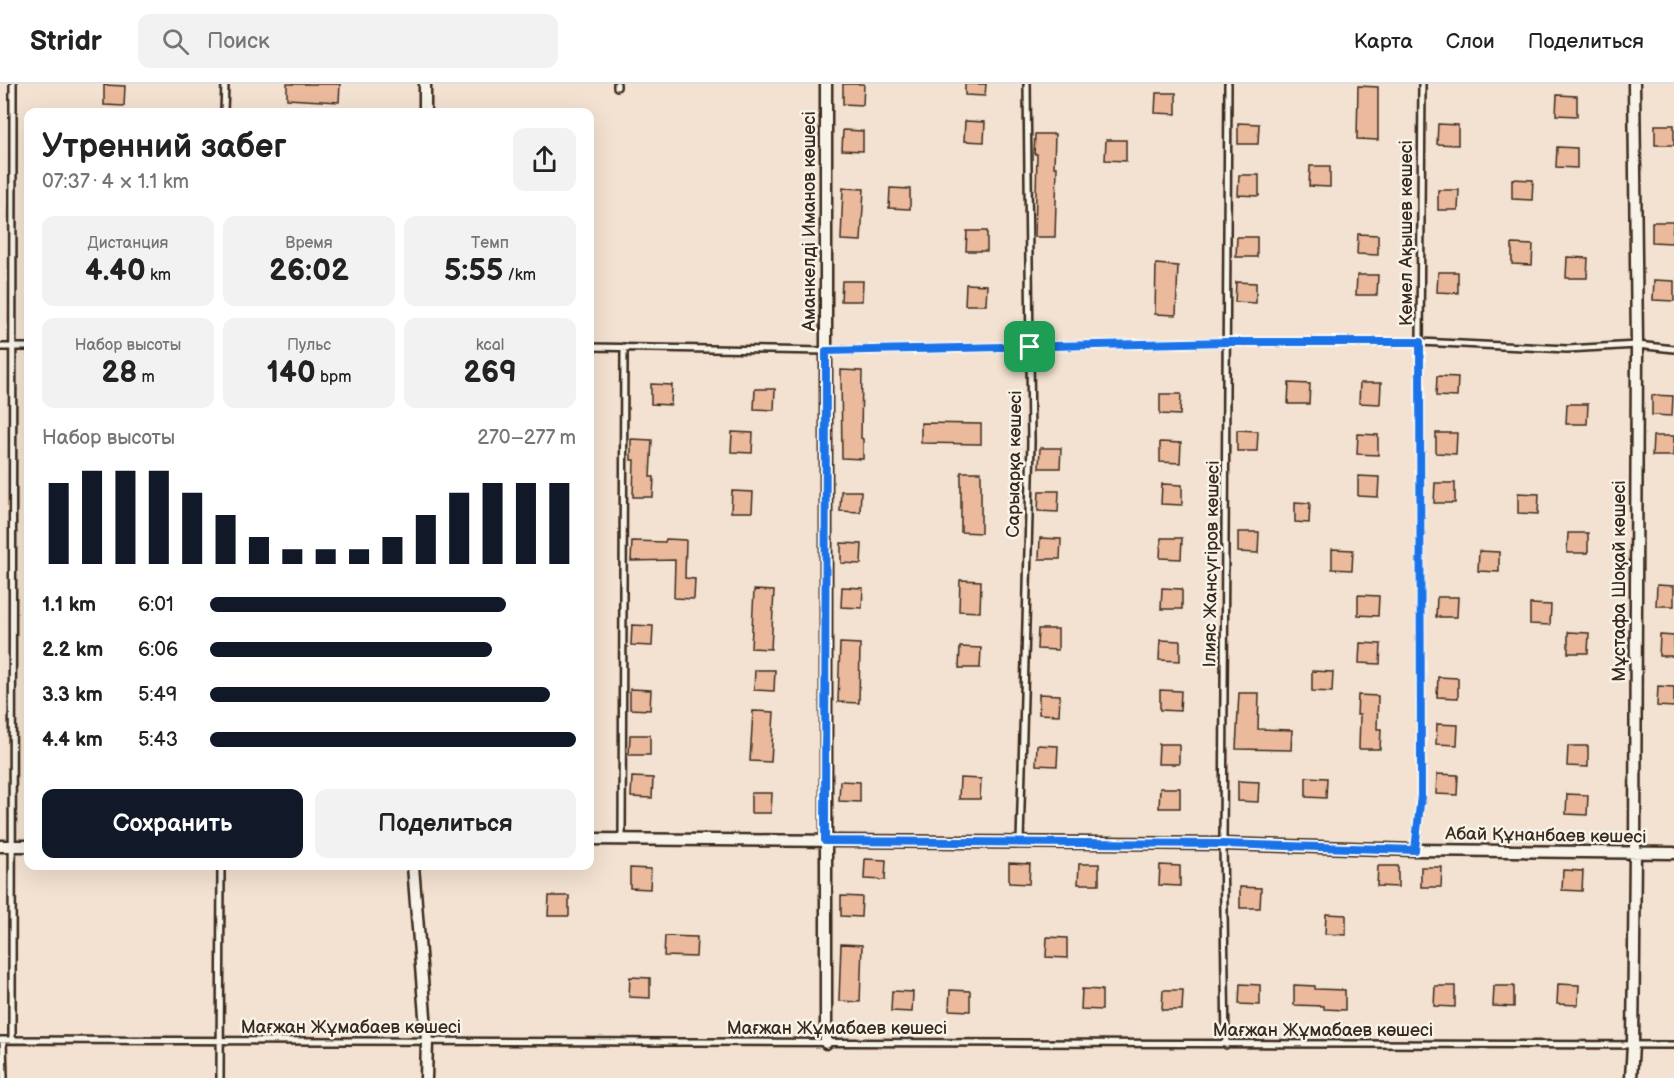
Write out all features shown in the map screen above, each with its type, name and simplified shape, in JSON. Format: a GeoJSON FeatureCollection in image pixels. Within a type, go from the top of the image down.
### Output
{"type":"FeatureCollection","features":[{"type":"Feature","properties":{"kind":"street"},"geometry":{"type":"LineString","coordinates":[[425,84],[425,108]]}},
{"type":"Feature","properties":{"kind":"street","name":"Аманкелді Иманов көшесі"},"geometry":{"type":"LineString","coordinates":[[826,84],[826,1043]]}},
{"type":"Feature","properties":{"kind":"street","name":"Мұстафа Шоқай көшесі"},"geometry":{"type":"LineString","coordinates":[[1631,1078],[1635,852],[1637,345],[1634,84]]}},
{"type":"Feature","properties":{"kind":"street","name":"Абай Құнанбаев көшесі"},"geometry":{"type":"LineString","coordinates":[[594,839],[1223,844],[1415,850],[1674,852]]}},
{"type":"Feature","properties":{"kind":"street"},"geometry":{"type":"LineString","coordinates":[[0,846],[24,846]]}},
{"type":"Feature","properties":{"kind":"street"},"geometry":{"type":"LineString","coordinates":[[413,870],[427,1041],[426,1078]]}},
{"type":"Feature","properties":{"kind":"lane"},"geometry":{"type":"LineString","coordinates":[[12,1040],[13,84]]}},
{"type":"Feature","properties":{"kind":"lane"},"geometry":{"type":"LineString","coordinates":[[224,108],[225,84]]}},
{"type":"Feature","properties":{"kind":"lane","name":"Сарыарқа көшесі"},"geometry":{"type":"LineString","coordinates":[[1020,844],[1031,442],[1027,84]]}},
{"type":"Feature","properties":{"kind":"lane","name":"Ілияс Жансүгіров көшесі"},"geometry":{"type":"LineString","coordinates":[[1226,1045],[1223,844],[1228,84]]}},
{"type":"Feature","properties":{"kind":"lane","name":"Кемел Ақышев көшесі"},"geometry":{"type":"LineString","coordinates":[[1415,850],[1421,795],[1422,84]]}},
{"type":"Feature","properties":{"kind":"lane"},"geometry":{"type":"LineString","coordinates":[[594,347],[826,351],[1228,342],[1420,342],[1566,349],[1637,345],[1674,349]]}},
{"type":"Feature","properties":{"kind":"lane"},"geometry":{"type":"LineString","coordinates":[[0,347],[24,347]]}},
{"type":"Feature","properties":{"kind":"lane"},"geometry":{"type":"LineString","coordinates":[[622,838],[624,347]]}},
{"type":"Feature","properties":{"kind":"lane"},"geometry":{"type":"LineString","coordinates":[[220,1078],[221,870]]}},
{"type":"Feature","properties":{"kind":"lane"},"geometry":{"type":"LineString","coordinates":[[2,1040],[4,1078]]}},
{"type":"Feature","properties":{"kind":"lane","name":"Мағжан Жұмабаев көшесі"},"geometry":{"type":"LineString","coordinates":[[2,1040],[1674,1045]]}},
{"type":"Feature","properties":{"kind":"building"},"geometry":{"type":"Polygon","coordinates":[[[287,84],[340,84],[339,102],[287,99],[287,84]]]}},
{"type":"Feature","properties":{"kind":"building"},"geometry":{"type":"Polygon","coordinates":[[[843,84],[864,84],[863,105],[843,104],[843,84]]]}},
{"type":"Feature","properties":{"kind":"building"},"geometry":{"type":"Polygon","coordinates":[[[965,84],[986,84],[985,96],[965,95],[965,84]]]}},
{"type":"Feature","properties":{"kind":"building"},"geometry":{"type":"Polygon","coordinates":[[[104,85],[125,86],[124,106],[104,105],[104,85]]]}},
{"type":"Feature","properties":{"kind":"building"},"geometry":{"type":"Polygon","coordinates":[[[1358,86],[1378,87],[1378,140],[1357,139],[1358,86]]]}},
{"type":"Feature","properties":{"kind":"building"},"geometry":{"type":"Polygon","coordinates":[[[1156,93],[1176,93],[1176,114],[1155,113],[1156,93]]]}},
{"type":"Feature","properties":{"kind":"building"},"geometry":{"type":"Polygon","coordinates":[[[1557,95],[1577,96],[1577,116],[1556,115],[1557,95]]]}},
{"type":"Feature","properties":{"kind":"building"},"geometry":{"type":"Polygon","coordinates":[[[965,121],[985,122],[984,142],[964,141],[965,121]]]}},
{"type":"Feature","properties":{"kind":"building"},"geometry":{"type":"Polygon","coordinates":[[[1238,123],[1259,124],[1258,144],[1238,144],[1238,123]]]}},
{"type":"Feature","properties":{"kind":"building"},"geometry":{"type":"Polygon","coordinates":[[[1438,124],[1458,125],[1458,145],[1437,144],[1438,124]]]}},
{"type":"Feature","properties":{"kind":"building"},"geometry":{"type":"Polygon","coordinates":[[[1655,125],[1674,125],[1674,145],[1655,145],[1655,125]]]}},
{"type":"Feature","properties":{"kind":"building"},"geometry":{"type":"Polygon","coordinates":[[[843,130],[863,131],[863,151],[842,150],[843,130]]]}},
{"type":"Feature","properties":{"kind":"building"},"geometry":{"type":"Polygon","coordinates":[[[1035,134],[1055,134],[1054,167],[1057,167],[1055,237],[1035,237],[1037,154],[1034,154],[1035,134]]]}},
{"type":"Feature","properties":{"kind":"building"},"geometry":{"type":"Polygon","coordinates":[[[1106,140],[1126,140],[1126,161],[1105,160],[1106,140]]]}},
{"type":"Feature","properties":{"kind":"building"},"geometry":{"type":"Polygon","coordinates":[[[1557,147],[1577,148],[1577,168],[1556,167],[1557,147]]]}},
{"type":"Feature","properties":{"kind":"building"},"geometry":{"type":"Polygon","coordinates":[[[1310,166],[1330,166],[1330,187],[1309,186],[1310,166]]]}},
{"type":"Feature","properties":{"kind":"building"},"geometry":{"type":"Polygon","coordinates":[[[1239,175],[1259,175],[1259,196],[1238,195],[1239,175]]]}},
{"type":"Feature","properties":{"kind":"building"},"geometry":{"type":"Polygon","coordinates":[[[1512,179],[1533,180],[1532,200],[1512,199],[1512,179]]]}},
{"type":"Feature","properties":{"kind":"building"},"geometry":{"type":"Polygon","coordinates":[[[843,188],[864,189],[861,241],[841,240],[843,188]]]}},
{"type":"Feature","properties":{"kind":"building"},"geometry":{"type":"Polygon","coordinates":[[[890,188],[910,189],[910,209],[889,208],[890,188]]]}},
{"type":"Feature","properties":{"kind":"building"},"geometry":{"type":"Polygon","coordinates":[[[1438,190],[1459,190],[1458,210],[1438,210],[1438,190]]]}},
{"type":"Feature","properties":{"kind":"building"},"geometry":{"type":"Polygon","coordinates":[[[1652,222],[1673,222],[1672,243],[1652,242],[1652,222]]]}},
{"type":"Feature","properties":{"kind":"building"},"geometry":{"type":"Polygon","coordinates":[[[967,231],[987,231],[987,251],[966,251],[967,231]]]}},
{"type":"Feature","properties":{"kind":"building"},"geometry":{"type":"Polygon","coordinates":[[[1358,234],[1378,235],[1378,255],[1357,254],[1358,234]]]}},
{"type":"Feature","properties":{"kind":"building"},"geometry":{"type":"Polygon","coordinates":[[[1237,237],[1257,237],[1257,257],[1236,257],[1237,237]]]}},
{"type":"Feature","properties":{"kind":"building"},"geometry":{"type":"Polygon","coordinates":[[[1512,244],[1533,245],[1532,265],[1512,264],[1512,244]]]}},
{"type":"Feature","properties":{"kind":"building"},"geometry":{"type":"Polygon","coordinates":[[[1567,257],[1588,258],[1587,278],[1566,278],[1567,257]]]}},
{"type":"Feature","properties":{"kind":"building"},"geometry":{"type":"Polygon","coordinates":[[[1156,264],[1178,266],[1176,315],[1155,314],[1156,264]]]}},
{"type":"Feature","properties":{"kind":"building"},"geometry":{"type":"Polygon","coordinates":[[[1438,272],[1458,272],[1458,293],[1437,292],[1438,272]]]}},
{"type":"Feature","properties":{"kind":"building"},"geometry":{"type":"Polygon","coordinates":[[[1357,275],[1378,275],[1377,295],[1356,295],[1357,275]]]}},
{"type":"Feature","properties":{"kind":"building"},"geometry":{"type":"Polygon","coordinates":[[[1654,280],[1674,281],[1674,301],[1653,300],[1654,280]]]}},
{"type":"Feature","properties":{"kind":"building"},"geometry":{"type":"Polygon","coordinates":[[[842,281],[863,281],[862,301],[841,301],[842,281]]]}},
{"type":"Feature","properties":{"kind":"building"},"geometry":{"type":"Polygon","coordinates":[[[1236,282],[1256,283],[1256,303],[1235,302],[1236,282]]]}},
{"type":"Feature","properties":{"kind":"building"},"geometry":{"type":"Polygon","coordinates":[[[966,284],[987,285],[986,305],[965,305],[966,284]]]}},
{"type":"Feature","properties":{"kind":"building"},"geometry":{"type":"Polygon","coordinates":[[[841,370],[862,371],[863,459],[842,458],[841,370]]]}},
{"type":"Feature","properties":{"kind":"building"},"geometry":{"type":"Polygon","coordinates":[[[1437,376],[1458,377],[1457,397],[1436,396],[1437,376]]]}},
{"type":"Feature","properties":{"kind":"building"},"geometry":{"type":"Polygon","coordinates":[[[1289,383],[1310,384],[1309,404],[1288,404],[1289,383]]]}},
{"type":"Feature","properties":{"kind":"building"},"geometry":{"type":"Polygon","coordinates":[[[1360,383],[1381,383],[1380,404],[1359,403],[1360,383]]]}},
{"type":"Feature","properties":{"kind":"building"},"geometry":{"type":"Polygon","coordinates":[[[651,384],[672,385],[671,405],[651,404],[651,384]]]}},
{"type":"Feature","properties":{"kind":"building"},"geometry":{"type":"Polygon","coordinates":[[[755,389],[775,389],[774,410],[754,409],[755,389]]]}},
{"type":"Feature","properties":{"kind":"building"},"geometry":{"type":"Polygon","coordinates":[[[1160,394],[1181,394],[1180,415],[1160,414],[1160,394]]]}},
{"type":"Feature","properties":{"kind":"building"},"geometry":{"type":"Polygon","coordinates":[[[1652,395],[1673,396],[1672,416],[1652,415],[1652,395]]]}},
{"type":"Feature","properties":{"kind":"building"},"geometry":{"type":"Polygon","coordinates":[[[1567,404],[1588,404],[1587,424],[1566,424],[1567,404]]]}},
{"type":"Feature","properties":{"kind":"building"},"geometry":{"type":"Polygon","coordinates":[[[921,423],[981,424],[981,444],[921,443],[921,423]]]}},
{"type":"Feature","properties":{"kind":"building"},"geometry":{"type":"Polygon","coordinates":[[[1237,430],[1258,431],[1257,451],[1237,451],[1237,430]]]}},
{"type":"Feature","properties":{"kind":"building"},"geometry":{"type":"Polygon","coordinates":[[[732,432],[753,433],[752,453],[731,452],[732,432]]]}},
{"type":"Feature","properties":{"kind":"building"},"geometry":{"type":"Polygon","coordinates":[[[1436,433],[1457,433],[1456,454],[1436,453],[1436,433]]]}},
{"type":"Feature","properties":{"kind":"building"},"geometry":{"type":"Polygon","coordinates":[[[1358,434],[1378,435],[1378,455],[1357,454],[1358,434]]]}},
{"type":"Feature","properties":{"kind":"building"},"geometry":{"type":"Polygon","coordinates":[[[1653,436],[1674,436],[1673,456],[1652,456],[1653,436]]]}},
{"type":"Feature","properties":{"kind":"building"},"geometry":{"type":"Polygon","coordinates":[[[631,439],[652,440],[650,477],[654,477],[653,497],[633,497],[634,460],[631,460],[631,439]]]}},
{"type":"Feature","properties":{"kind":"building"},"geometry":{"type":"Polygon","coordinates":[[[1160,442],[1181,443],[1180,463],[1160,462],[1160,442]]]}},
{"type":"Feature","properties":{"kind":"building"},"geometry":{"type":"Polygon","coordinates":[[[1040,448],[1061,448],[1060,468],[1039,468],[1040,448]]]}},
{"type":"Feature","properties":{"kind":"building"},"geometry":{"type":"Polygon","coordinates":[[[961,472],[981,472],[981,533],[961,532],[961,472]]]}},
{"type":"Feature","properties":{"kind":"building"},"geometry":{"type":"Polygon","coordinates":[[[1358,476],[1379,477],[1378,497],[1358,496],[1358,476]]]}},
{"type":"Feature","properties":{"kind":"building"},"geometry":{"type":"Polygon","coordinates":[[[1435,483],[1455,483],[1455,503],[1434,503],[1435,483]]]}},
{"type":"Feature","properties":{"kind":"building"},"geometry":{"type":"Polygon","coordinates":[[[1162,484],[1182,485],[1182,505],[1161,504],[1162,484]]]}},
{"type":"Feature","properties":{"kind":"building"},"geometry":{"type":"Polygon","coordinates":[[[732,491],[753,492],[752,512],[731,512],[732,491]]]}},
{"type":"Feature","properties":{"kind":"building"},"geometry":{"type":"Polygon","coordinates":[[[841,491],[861,491],[860,512],[840,511],[841,491]]]}},
{"type":"Feature","properties":{"kind":"building"},"geometry":{"type":"Polygon","coordinates":[[[1039,491],[1059,491],[1058,512],[1038,511],[1039,491]]]}},
{"type":"Feature","properties":{"kind":"building"},"geometry":{"type":"Polygon","coordinates":[[[1518,493],[1539,494],[1538,514],[1518,513],[1518,493]]]}},
{"type":"Feature","properties":{"kind":"building"},"geometry":{"type":"Polygon","coordinates":[[[1295,502],[1310,503],[1309,523],[1295,522],[1295,502]]]}},
{"type":"Feature","properties":{"kind":"building"},"geometry":{"type":"Polygon","coordinates":[[[1238,532],[1259,532],[1258,553],[1238,552],[1238,532]]]}},
{"type":"Feature","properties":{"kind":"building"},"geometry":{"type":"Polygon","coordinates":[[[1568,533],[1588,533],[1588,553],[1567,553],[1568,533]]]}},
{"type":"Feature","properties":{"kind":"building"},"geometry":{"type":"Polygon","coordinates":[[[1040,538],[1061,539],[1060,559],[1039,559],[1040,538]]]}},
{"type":"Feature","properties":{"kind":"building"},"geometry":{"type":"Polygon","coordinates":[[[1161,538],[1182,538],[1181,559],[1160,558],[1161,538]]]}},
{"type":"Feature","properties":{"kind":"building"},"geometry":{"type":"Polygon","coordinates":[[[666,539],[686,540],[685,578],[695,579],[694,599],[674,598],[675,560],[631,561],[632,541],[665,542],[666,539]]]}},
{"type":"Feature","properties":{"kind":"building"},"geometry":{"type":"Polygon","coordinates":[[[841,543],[862,544],[861,564],[841,563],[841,543]]]}},
{"type":"Feature","properties":{"kind":"building"},"geometry":{"type":"Polygon","coordinates":[[[1332,549],[1353,550],[1352,570],[1332,569],[1332,549]]]}},
{"type":"Feature","properties":{"kind":"building"},"geometry":{"type":"Polygon","coordinates":[[[1479,551],[1499,552],[1499,572],[1478,571],[1479,551]]]}},
{"type":"Feature","properties":{"kind":"building"},"geometry":{"type":"Polygon","coordinates":[[[960,580],[981,581],[980,612],[959,611],[960,580]]]}},
{"type":"Feature","properties":{"kind":"building"},"geometry":{"type":"Polygon","coordinates":[[[1657,585],[1674,586],[1674,606],[1656,606],[1657,585]]]}},
{"type":"Feature","properties":{"kind":"building"},"geometry":{"type":"Polygon","coordinates":[[[842,587],[863,588],[862,608],[841,607],[842,587]]]}},
{"type":"Feature","properties":{"kind":"building"},"geometry":{"type":"Polygon","coordinates":[[[1162,588],[1182,589],[1182,609],[1161,609],[1162,588]]]}},
{"type":"Feature","properties":{"kind":"building"},"geometry":{"type":"Polygon","coordinates":[[[754,590],[774,591],[771,649],[751,648],[754,590]]]}},
{"type":"Feature","properties":{"kind":"building"},"geometry":{"type":"Polygon","coordinates":[[[1358,595],[1379,596],[1378,616],[1358,615],[1358,595]]]}},
{"type":"Feature","properties":{"kind":"building"},"geometry":{"type":"Polygon","coordinates":[[[1437,597],[1458,597],[1457,617],[1436,617],[1437,597]]]}},
{"type":"Feature","properties":{"kind":"building"},"geometry":{"type":"Polygon","coordinates":[[[1530,604],[1551,605],[1550,625],[1530,624],[1530,604]]]}},
{"type":"Feature","properties":{"kind":"building"},"geometry":{"type":"Polygon","coordinates":[[[632,625],[653,626],[652,646],[631,645],[632,625]]]}},
{"type":"Feature","properties":{"kind":"building"},"geometry":{"type":"Polygon","coordinates":[[[1038,629],[1058,629],[1058,650],[1037,649],[1038,629]]]}},
{"type":"Feature","properties":{"kind":"building"},"geometry":{"type":"Polygon","coordinates":[[[1568,632],[1589,633],[1588,653],[1568,653],[1568,632]]]}},
{"type":"Feature","properties":{"kind":"building"},"geometry":{"type":"Polygon","coordinates":[[[1660,635],[1674,636],[1674,656],[1659,656],[1660,635]]]}},
{"type":"Feature","properties":{"kind":"building"},"geometry":{"type":"Polygon","coordinates":[[[1160,640],[1180,641],[1180,661],[1159,660],[1160,640]]]}},
{"type":"Feature","properties":{"kind":"building"},"geometry":{"type":"Polygon","coordinates":[[[840,643],[860,644],[859,703],[838,702],[840,643]]]}},
{"type":"Feature","properties":{"kind":"building"},"geometry":{"type":"Polygon","coordinates":[[[1360,643],[1381,644],[1380,664],[1359,663],[1360,643]]]}},
{"type":"Feature","properties":{"kind":"building"},"geometry":{"type":"Polygon","coordinates":[[[960,647],[981,648],[980,668],[959,668],[960,647]]]}},
{"type":"Feature","properties":{"kind":"building"},"geometry":{"type":"Polygon","coordinates":[[[755,670],[775,670],[774,691],[754,690],[755,670]]]}},
{"type":"Feature","properties":{"kind":"building"},"geometry":{"type":"Polygon","coordinates":[[[1312,671],[1333,672],[1332,692],[1312,691],[1312,671]]]}},
{"type":"Feature","properties":{"kind":"building"},"geometry":{"type":"Polygon","coordinates":[[[1438,677],[1458,678],[1458,698],[1437,697],[1438,677]]]}},
{"type":"Feature","properties":{"kind":"building"},"geometry":{"type":"Polygon","coordinates":[[[1658,686],[1674,687],[1674,707],[1657,706],[1658,686]]]}},
{"type":"Feature","properties":{"kind":"building"},"geometry":{"type":"Polygon","coordinates":[[[630,689],[651,690],[650,710],[630,709],[630,689]]]}},
{"type":"Feature","properties":{"kind":"building"},"geometry":{"type":"Polygon","coordinates":[[[1160,690],[1181,691],[1180,711],[1160,710],[1160,690]]]}},
{"type":"Feature","properties":{"kind":"building"},"geometry":{"type":"Polygon","coordinates":[[[1239,693],[1259,693],[1258,729],[1292,730],[1291,750],[1236,749],[1239,693]]]}},
{"type":"Feature","properties":{"kind":"building"},"geometry":{"type":"Polygon","coordinates":[[[1039,694],[1060,695],[1059,715],[1039,714],[1039,694]]]}},
{"type":"Feature","properties":{"kind":"building"},"geometry":{"type":"Polygon","coordinates":[[[1358,695],[1378,696],[1377,729],[1381,729],[1380,749],[1359,749],[1358,695]]]}},
{"type":"Feature","properties":{"kind":"building"},"geometry":{"type":"Polygon","coordinates":[[[753,711],[774,712],[771,762],[750,761],[753,711]]]}},
{"type":"Feature","properties":{"kind":"building"},"geometry":{"type":"Polygon","coordinates":[[[1437,724],[1458,725],[1457,745],[1436,744],[1437,724]]]}},
{"type":"Feature","properties":{"kind":"building"},"geometry":{"type":"Polygon","coordinates":[[[630,735],[650,735],[650,755],[629,755],[630,735]]]}},
{"type":"Feature","properties":{"kind":"building"},"geometry":{"type":"Polygon","coordinates":[[[1159,744],[1179,744],[1179,764],[1158,764],[1159,744]]]}},
{"type":"Feature","properties":{"kind":"building"},"geometry":{"type":"Polygon","coordinates":[[[1037,745],[1058,746],[1057,766],[1036,765],[1037,745]]]}},
{"type":"Feature","properties":{"kind":"building"},"geometry":{"type":"Polygon","coordinates":[[[1568,746],[1588,746],[1588,767],[1567,766],[1568,746]]]}},
{"type":"Feature","properties":{"kind":"building"},"geometry":{"type":"Polygon","coordinates":[[[1437,774],[1458,775],[1457,795],[1436,794],[1437,774]]]}},
{"type":"Feature","properties":{"kind":"building"},"geometry":{"type":"Polygon","coordinates":[[[632,777],[653,778],[652,798],[631,797],[632,777]]]}},
{"type":"Feature","properties":{"kind":"building"},"geometry":{"type":"Polygon","coordinates":[[[1306,777],[1327,778],[1326,798],[1306,797],[1306,777]]]}},
{"type":"Feature","properties":{"kind":"building"},"geometry":{"type":"Polygon","coordinates":[[[960,778],[981,779],[980,799],[959,799],[960,778]]]}},
{"type":"Feature","properties":{"kind":"building"},"geometry":{"type":"Polygon","coordinates":[[[840,781],[860,782],[860,802],[839,801],[840,781]]]}},
{"type":"Feature","properties":{"kind":"building"},"geometry":{"type":"Polygon","coordinates":[[[1238,781],[1259,782],[1258,802],[1238,801],[1238,781]]]}},
{"type":"Feature","properties":{"kind":"building"},"geometry":{"type":"Polygon","coordinates":[[[1160,788],[1180,788],[1180,808],[1159,808],[1160,788]]]}},
{"type":"Feature","properties":{"kind":"building"},"geometry":{"type":"Polygon","coordinates":[[[751,793],[772,793],[771,813],[751,813],[751,793]]]}},
{"type":"Feature","properties":{"kind":"building"},"geometry":{"type":"Polygon","coordinates":[[[1567,794],[1588,795],[1587,815],[1566,814],[1567,794]]]}},
{"type":"Feature","properties":{"kind":"building"},"geometry":{"type":"Polygon","coordinates":[[[865,859],[886,860],[885,880],[864,879],[865,859]]]}},
{"type":"Feature","properties":{"kind":"building"},"geometry":{"type":"Polygon","coordinates":[[[1009,863],[1030,864],[1029,884],[1009,883],[1009,863]]]}},
{"type":"Feature","properties":{"kind":"building"},"geometry":{"type":"Polygon","coordinates":[[[1079,864],[1099,864],[1099,884],[1078,884],[1079,864]]]}},
{"type":"Feature","properties":{"kind":"building"},"geometry":{"type":"Polygon","coordinates":[[[1160,865],[1180,866],[1180,886],[1159,885],[1160,865]]]}},
{"type":"Feature","properties":{"kind":"building"},"geometry":{"type":"Polygon","coordinates":[[[1378,866],[1398,866],[1398,887],[1377,886],[1378,866]]]}},
{"type":"Feature","properties":{"kind":"building"},"geometry":{"type":"Polygon","coordinates":[[[1421,867],[1442,867],[1441,887],[1421,887],[1421,867]]]}},
{"type":"Feature","properties":{"kind":"building"},"geometry":{"type":"Polygon","coordinates":[[[630,868],[651,869],[650,889],[630,888],[630,868]]]}},
{"type":"Feature","properties":{"kind":"building"},"geometry":{"type":"Polygon","coordinates":[[[1563,870],[1583,871],[1582,891],[1562,890],[1563,870]]]}},
{"type":"Feature","properties":{"kind":"building"},"geometry":{"type":"Polygon","coordinates":[[[1240,887],[1261,888],[1260,908],[1240,908],[1240,887]]]}},
{"type":"Feature","properties":{"kind":"building"},"geometry":{"type":"Polygon","coordinates":[[[549,896],[569,896],[569,916],[548,916],[549,896]]]}},
{"type":"Feature","properties":{"kind":"building"},"geometry":{"type":"Polygon","coordinates":[[[841,896],[862,897],[861,917],[841,916],[841,896]]]}},
{"type":"Feature","properties":{"kind":"building"},"geometry":{"type":"Polygon","coordinates":[[[1326,914],[1346,915],[1346,935],[1325,934],[1326,914]]]}},
{"type":"Feature","properties":{"kind":"building"},"geometry":{"type":"Polygon","coordinates":[[[665,936],[697,937],[696,957],[664,956],[665,936]]]}},
{"type":"Feature","properties":{"kind":"building"},"geometry":{"type":"Polygon","coordinates":[[[1047,937],[1067,938],[1067,958],[1046,957],[1047,937]]]}},
{"type":"Feature","properties":{"kind":"building"},"geometry":{"type":"Polygon","coordinates":[[[841,944],[862,945],[860,1002],[839,1001],[841,944]]]}},
{"type":"Feature","properties":{"kind":"building"},"geometry":{"type":"Polygon","coordinates":[[[630,977],[650,978],[650,998],[629,997],[630,977]]]}},
{"type":"Feature","properties":{"kind":"building"},"geometry":{"type":"Polygon","coordinates":[[[1240,984],[1260,985],[1260,1005],[1239,1004],[1240,984]]]}},
{"type":"Feature","properties":{"kind":"building"},"geometry":{"type":"Polygon","coordinates":[[[1558,984],[1579,985],[1578,1005],[1557,1004],[1558,984]]]}},
{"type":"Feature","properties":{"kind":"building"},"geometry":{"type":"Polygon","coordinates":[[[1294,985],[1315,986],[1315,989],[1345,990],[1345,1010],[1324,1009],[1324,1006],[1294,1005],[1294,985]]]}},
{"type":"Feature","properties":{"kind":"building"},"geometry":{"type":"Polygon","coordinates":[[[1435,986],[1455,986],[1455,1007],[1434,1006],[1435,986]]]}},
{"type":"Feature","properties":{"kind":"building"},"geometry":{"type":"Polygon","coordinates":[[[1494,986],[1514,986],[1514,1007],[1493,1006],[1494,986]]]}},
{"type":"Feature","properties":{"kind":"building"},"geometry":{"type":"Polygon","coordinates":[[[1082,989],[1102,990],[1102,1010],[1081,1009],[1082,989]]]}},
{"type":"Feature","properties":{"kind":"building"},"geometry":{"type":"Polygon","coordinates":[[[950,990],[970,991],[970,1011],[949,1010],[950,990]]]}},
{"type":"Feature","properties":{"kind":"building"},"geometry":{"type":"Polygon","coordinates":[[[1163,990],[1183,990],[1182,1010],[1162,1010],[1163,990]]]}},
{"type":"Feature","properties":{"kind":"building"},"geometry":{"type":"Polygon","coordinates":[[[892,991],[913,992],[912,1012],[891,1011],[892,991]]]}},
{"type":"Feature","properties":{"kind":"route"},"geometry":{"type":"LineString","coordinates":[[1228,342],[1420,342],[1421,795],[1415,850],[1223,844],[825,841],[826,351],[1030,347],[1228,342]]}}]}
